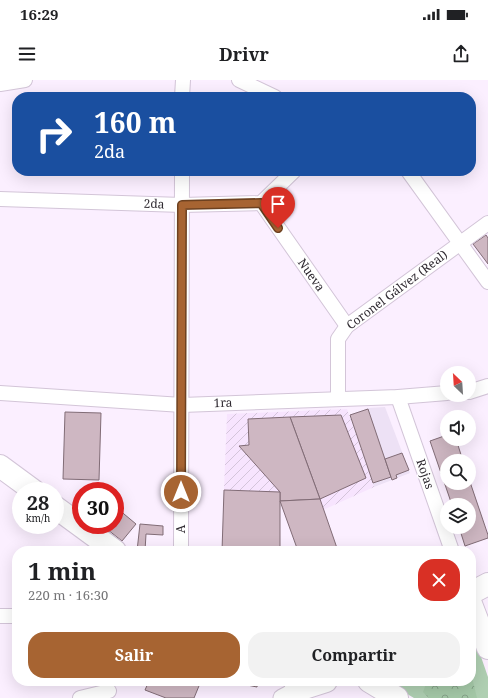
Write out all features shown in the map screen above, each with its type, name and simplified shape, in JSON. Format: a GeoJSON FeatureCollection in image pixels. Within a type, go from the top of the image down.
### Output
{"type":"FeatureCollection","features":[{"type":"Feature","properties":{"kind":"main road"},"geometry":{"type":"LineString","coordinates":[[0,466],[22,482]]}},
{"type":"Feature","properties":{"kind":"main road"},"geometry":{"type":"LineString","coordinates":[[0,484],[12,493]]}},
{"type":"Feature","properties":{"kind":"main road"},"geometry":{"type":"LineString","coordinates":[[64,514],[108,546]]}},
{"type":"Feature","properties":{"kind":"main road"},"geometry":{"type":"LineString","coordinates":[[64,532],[84,546]]}},
{"type":"Feature","properties":{"kind":"main road"},"geometry":{"type":"LineString","coordinates":[[476,590],[488,584]]}},
{"type":"Feature","properties":{"kind":"main road"},"geometry":{"type":"LineString","coordinates":[[476,617],[488,648]]}},
{"type":"Feature","properties":{"kind":"main road"},"geometry":{"type":"LineString","coordinates":[[379,686],[397,698]]}},
{"type":"Feature","properties":{"kind":"street"},"geometry":{"type":"LineString","coordinates":[[0,84],[25,80]]}},
{"type":"Feature","properties":{"kind":"street"},"geometry":{"type":"LineString","coordinates":[[182,80],[182,92]]}},
{"type":"Feature","properties":{"kind":"street"},"geometry":{"type":"LineString","coordinates":[[239,80],[264,92]]}},
{"type":"Feature","properties":{"kind":"street","name":"A"},"geometry":{"type":"LineString","coordinates":[[181,546],[182,176]]}},
{"type":"Feature","properties":{"kind":"street"},"geometry":{"type":"LineString","coordinates":[[261,203],[289,176]]}},
{"type":"Feature","properties":{"kind":"street"},"geometry":{"type":"LineString","coordinates":[[412,176],[488,282]]}},
{"type":"Feature","properties":{"kind":"street","name":"2da"},"geometry":{"type":"LineString","coordinates":[[0,199],[182,205],[261,203]]}},
{"type":"Feature","properties":{"kind":"street","name":"Nueva"},"geometry":{"type":"LineString","coordinates":[[261,203],[347,326]]}},
{"type":"Feature","properties":{"kind":"street","name":"Coronel Gálvez (Real)"},"geometry":{"type":"LineString","coordinates":[[338,399],[338,339],[347,326],[488,223]]}},
{"type":"Feature","properties":{"kind":"street"},"geometry":{"type":"LineString","coordinates":[[476,390],[488,386]]}},
{"type":"Feature","properties":{"kind":"street","name":"1ra"},"geometry":{"type":"LineString","coordinates":[[0,393],[182,405],[398,397],[440,394]]}},
{"type":"Feature","properties":{"kind":"street","name":"Rojas"},"geometry":{"type":"LineString","coordinates":[[398,397],[450,546]]}},
{"type":"Feature","properties":{"kind":"street"},"geometry":{"type":"LineString","coordinates":[[0,616],[12,616]]}},
{"type":"Feature","properties":{"kind":"street"},"geometry":{"type":"LineString","coordinates":[[80,698],[109,691]]}},
{"type":"Feature","properties":{"kind":"shaded area"},"geometry":{"type":"Polygon","coordinates":[[[385,407],[410,473],[374,487],[350,415],[368,408],[385,407]]]}},
{"type":"Feature","properties":{"kind":"shaded area"},"geometry":{"type":"Polygon","coordinates":[[[347,409],[374,487],[323,510],[319,499],[280,501],[280,492],[224,490],[227,414],[347,409]]]}},
{"type":"Feature","properties":{"kind":"green space"},"geometry":{"type":"Polygon","coordinates":[[[476,642],[488,677],[488,698],[414,698],[394,686],[476,686],[476,642]]]}},
{"type":"Feature","properties":{"kind":"green space"},"geometry":{"type":"Polygon","coordinates":[[[425,686],[474,686],[477,698],[429,698],[423,692],[425,686]]]}},
{"type":"Feature","properties":{"kind":"building"},"geometry":{"type":"Polygon","coordinates":[[[486,235],[488,238],[488,264],[473,244],[486,235]]]}},
{"type":"Feature","properties":{"kind":"building"},"geometry":{"type":"Polygon","coordinates":[[[368,409],[391,477],[373,483],[350,415],[368,409]]]}},
{"type":"Feature","properties":{"kind":"building"},"geometry":{"type":"Polygon","coordinates":[[[65,412],[101,413],[99,480],[63,479],[65,412]]]}},
{"type":"Feature","properties":{"kind":"building"},"geometry":{"type":"Polygon","coordinates":[[[341,415],[366,478],[320,499],[290,417],[341,415]]]}},
{"type":"Feature","properties":{"kind":"building"},"geometry":{"type":"Polygon","coordinates":[[[290,417],[320,499],[280,501],[280,492],[239,446],[249,445],[248,419],[290,417]]]}},
{"type":"Feature","properties":{"kind":"building"},"geometry":{"type":"Polygon","coordinates":[[[440,437],[440,446],[458,446],[461,454],[440,454],[440,470],[430,441],[440,437]]]}},
{"type":"Feature","properties":{"kind":"building"},"geometry":{"type":"Polygon","coordinates":[[[402,453],[409,470],[396,475],[397,478],[392,480],[385,459],[402,453]]]}},
{"type":"Feature","properties":{"kind":"building"},"geometry":{"type":"Polygon","coordinates":[[[224,490],[280,492],[280,546],[222,546],[224,490]]]}},
{"type":"Feature","properties":{"kind":"building"},"geometry":{"type":"Polygon","coordinates":[[[447,490],[473,490],[475,498],[450,498],[447,490]]]}},
{"type":"Feature","properties":{"kind":"building"},"geometry":{"type":"Polygon","coordinates":[[[320,499],[336,546],[296,546],[280,501],[320,499]]]}},
{"type":"Feature","properties":{"kind":"building"},"geometry":{"type":"Polygon","coordinates":[[[476,500],[488,538],[465,546],[461,534],[476,534],[476,500]]]}},
{"type":"Feature","properties":{"kind":"building"},"geometry":{"type":"Polygon","coordinates":[[[124,514],[136,524],[122,541],[113,534],[124,534],[124,514]]]}},
{"type":"Feature","properties":{"kind":"building"},"geometry":{"type":"Polygon","coordinates":[[[140,524],[163,526],[163,535],[146,534],[145,546],[138,546],[140,524]]]}},
{"type":"Feature","properties":{"kind":"building"},"geometry":{"type":"Polygon","coordinates":[[[147,686],[199,686],[194,698],[166,698],[145,690],[147,686]]]}},
{"type":"Feature","properties":{"kind":"route"},"geometry":{"type":"LineString","coordinates":[[181,492],[182,205],[261,203],[278,228]]}}]}
